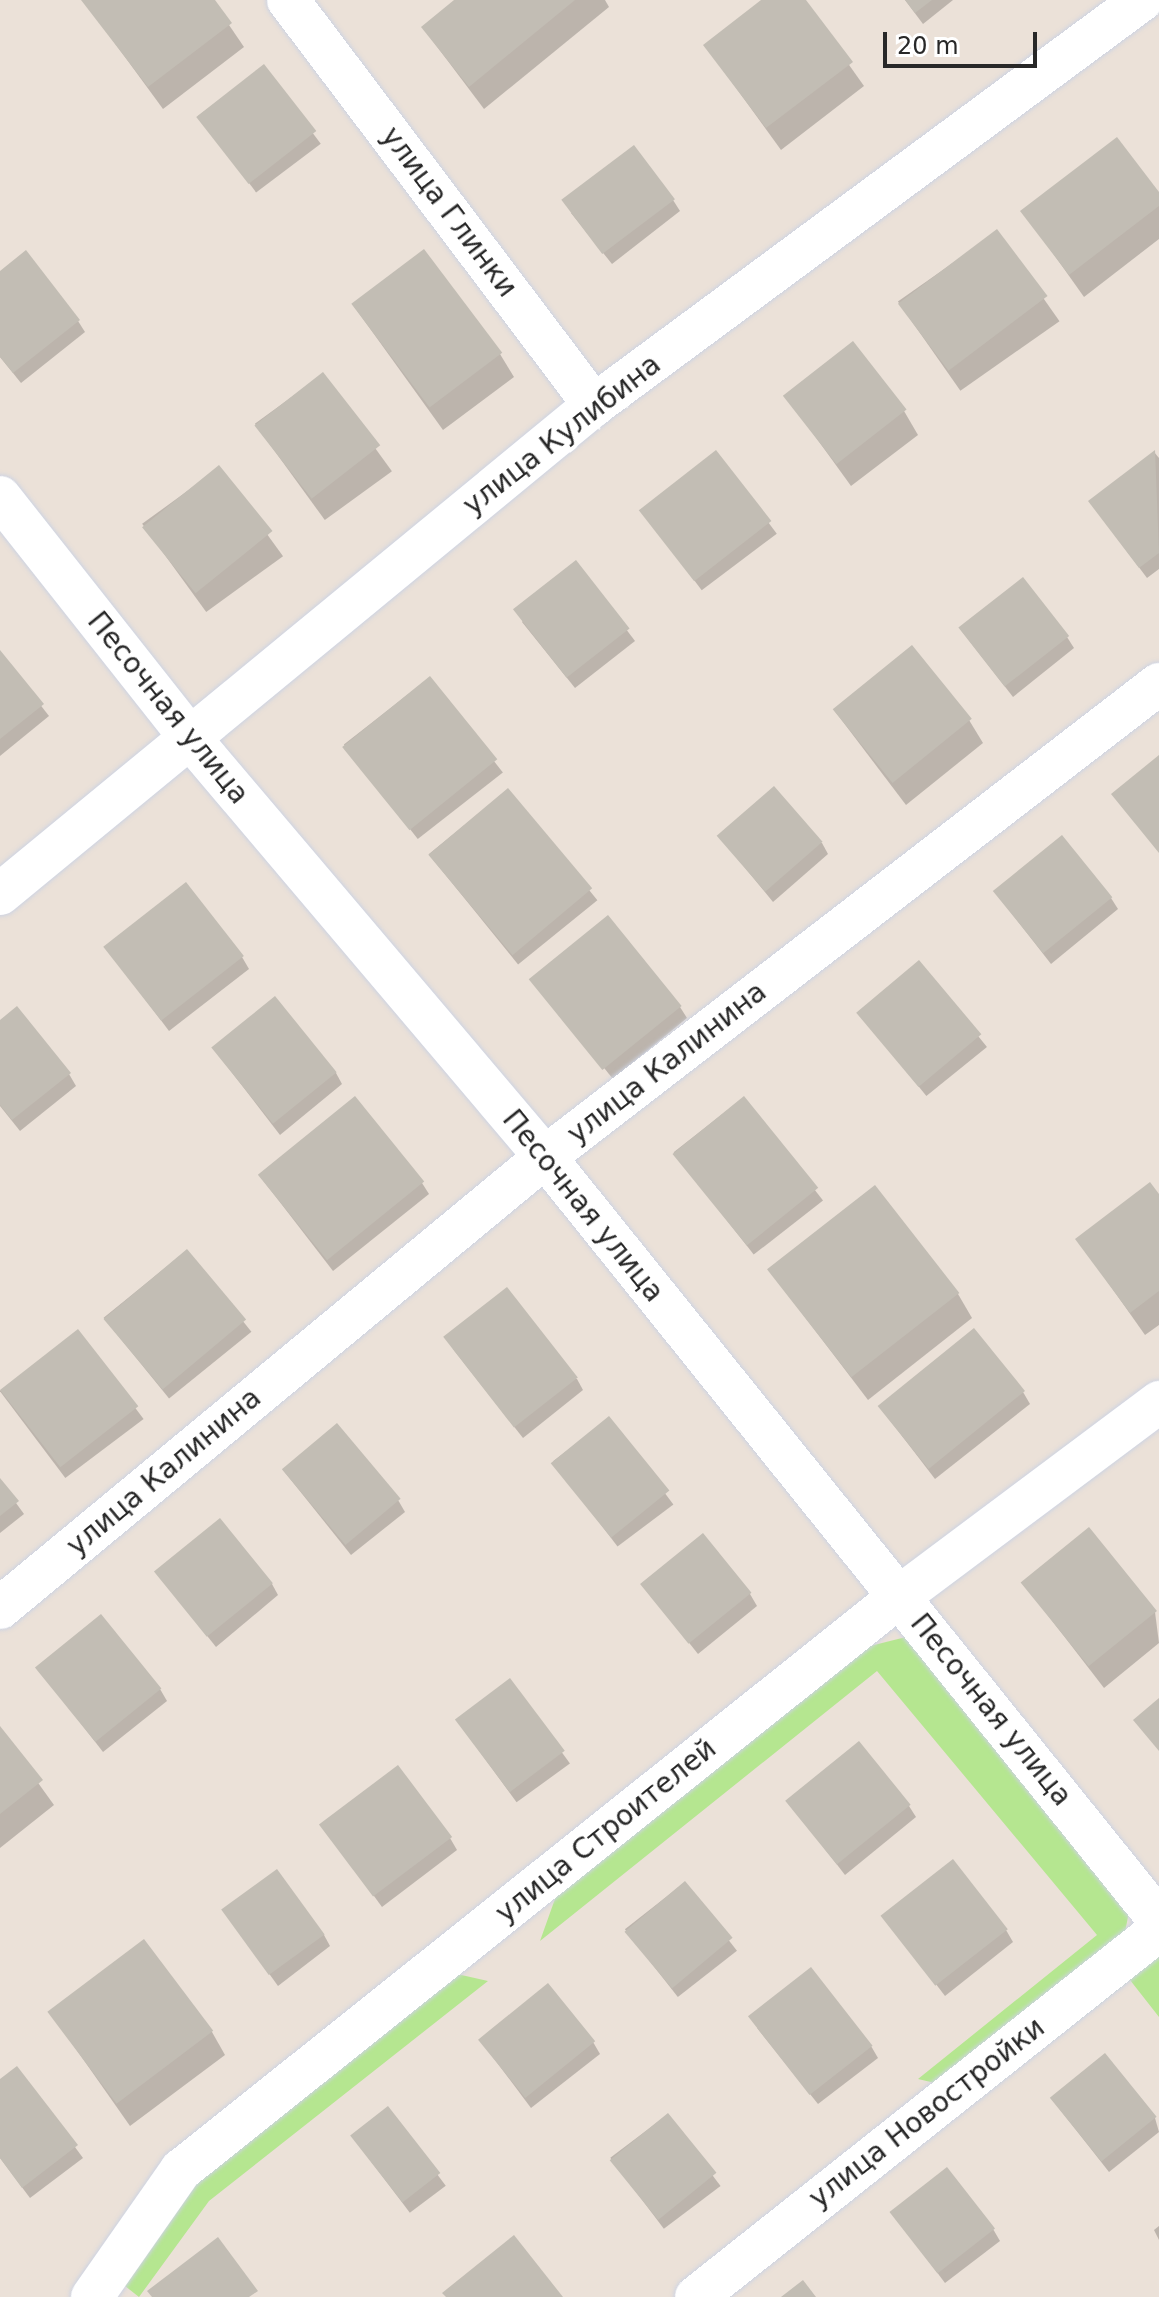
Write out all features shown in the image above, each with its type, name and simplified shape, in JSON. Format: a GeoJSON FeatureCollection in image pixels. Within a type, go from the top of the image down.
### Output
{"type":"FeatureCollection","features":[{"type":"Feature","properties":{"kind":"street","name":"улица Кулибина"},"geometry":{"type":"LineString","coordinates":[[0,894],[594,405],[1142,0]]}},
{"type":"Feature","properties":{"kind":"street","name":"улица Глинки"},"geometry":{"type":"LineString","coordinates":[[305,6],[594,405]]}},
{"type":"Feature","properties":{"kind":"street","name":"Песочная улица"},"geometry":{"type":"LineString","coordinates":[[0,497],[190,738],[545,1157],[1159,1920]]}},
{"type":"Feature","properties":{"kind":"street","name":"улица Калинина"},"geometry":{"type":"LineString","coordinates":[[0,1608],[545,1157],[1159,684]]}},
{"type":"Feature","properties":{"kind":"street","name":"улица Строителей"},"geometry":{"type":"LineString","coordinates":[[92,2297],[181,2170],[900,1596],[1159,1402]]}},
{"type":"Feature","properties":{"kind":"street","name":"улица Новостройки"},"geometry":{"type":"LineString","coordinates":[[696,2297],[1159,1930]]}},
{"type":"Feature","properties":{"kind":"green space"},"geometry":{"type":"Polygon","coordinates":[[[910,1636],[1129,1912],[1124,1937],[935,2083],[918,2079],[1097,1935],[877,1671],[540,1941],[561,1882],[858,1649],[910,1636]]]}},
{"type":"Feature","properties":{"kind":"green space"},"geometry":{"type":"Polygon","coordinates":[[[1159,1955],[1159,2017],[1130,1980],[945,2126],[1159,1955]]]}},
{"type":"Feature","properties":{"kind":"green space"},"geometry":{"type":"Polygon","coordinates":[[[457,1974],[488,1981],[209,2201],[139,2297],[120,2282],[193,2178],[457,1974]]]}},
{"type":"Feature","properties":{"kind":"building"},"geometry":{"type":"Polygon","coordinates":[[[81,0],[215,0],[232,23],[148,87],[81,0]]]}},
{"type":"Feature","properties":{"kind":"building"},"geometry":{"type":"Polygon","coordinates":[[[454,0],[575,0],[469,87],[421,27],[454,0]]]}},
{"type":"Feature","properties":{"kind":"building"},"geometry":{"type":"Polygon","coordinates":[[[761,0],[806,0],[853,62],[766,128],[703,45],[761,0]]]}},
{"type":"Feature","properties":{"kind":"building"},"geometry":{"type":"Polygon","coordinates":[[[905,0],[932,0],[915,13],[905,0]]]}},
{"type":"Feature","properties":{"kind":"building"},"geometry":{"type":"Polygon","coordinates":[[[264,64],[316,131],[249,184],[196,117],[264,64]]]}},
{"type":"Feature","properties":{"kind":"building"},"geometry":{"type":"Polygon","coordinates":[[[1117,137],[1159,192],[1159,206],[1069,275],[1020,211],[1117,137]]]}},
{"type":"Feature","properties":{"kind":"building"},"geometry":{"type":"Polygon","coordinates":[[[634,145],[675,199],[602,254],[561,200],[634,145]]]}},
{"type":"Feature","properties":{"kind":"building"},"geometry":{"type":"Polygon","coordinates":[[[997,229],[1048,296],[949,371],[898,304],[997,229]]]}},
{"type":"Feature","properties":{"kind":"building"},"geometry":{"type":"Polygon","coordinates":[[[424,249],[502,353],[430,408],[351,304],[424,249]]]}},
{"type":"Feature","properties":{"kind":"building"},"geometry":{"type":"Polygon","coordinates":[[[26,250],[80,320],[13,373],[0,357],[0,271],[26,250]]]}},
{"type":"Feature","properties":{"kind":"building"},"geometry":{"type":"Polygon","coordinates":[[[853,341],[907,410],[836,464],[783,396],[853,341]]]}},
{"type":"Feature","properties":{"kind":"building"},"geometry":{"type":"Polygon","coordinates":[[[323,372],[380,445],[312,499],[254,426],[323,372]]]}},
{"type":"Feature","properties":{"kind":"building"},"geometry":{"type":"Polygon","coordinates":[[[716,450],[771,521],[694,581],[639,510],[716,450]]]}},
{"type":"Feature","properties":{"kind":"building"},"geometry":{"type":"Polygon","coordinates":[[[1155,450],[1159,553],[1139,568],[1088,501],[1155,450]]]}},
{"type":"Feature","properties":{"kind":"building"},"geometry":{"type":"Polygon","coordinates":[[[219,465],[272,531],[196,593],[142,527],[219,465]]]}},
{"type":"Feature","properties":{"kind":"building"},"geometry":{"type":"Polygon","coordinates":[[[576,560],[630,629],[567,678],[513,609],[576,560]]]}},
{"type":"Feature","properties":{"kind":"building"},"geometry":{"type":"Polygon","coordinates":[[[1023,577],[1069,636],[1005,687],[958,627],[1023,577]]]}},
{"type":"Feature","properties":{"kind":"building"},"geometry":{"type":"Polygon","coordinates":[[[912,645],[972,719],[893,783],[833,709],[912,645]]]}},
{"type":"Feature","properties":{"kind":"building"},"geometry":{"type":"Polygon","coordinates":[[[0,650],[44,704],[0,739],[0,650]]]}},
{"type":"Feature","properties":{"kind":"building"},"geometry":{"type":"Polygon","coordinates":[[[430,676],[497,759],[410,830],[342,747],[430,676]]]}},
{"type":"Feature","properties":{"kind":"building"},"geometry":{"type":"Polygon","coordinates":[[[1159,755],[1159,853],[1111,794],[1159,755]]]}},
{"type":"Feature","properties":{"kind":"building"},"geometry":{"type":"Polygon","coordinates":[[[774,786],[823,842],[765,892],[717,836],[774,786]]]}},
{"type":"Feature","properties":{"kind":"building"},"geometry":{"type":"Polygon","coordinates":[[[508,788],[592,888],[513,955],[428,855],[508,788]]]}},
{"type":"Feature","properties":{"kind":"building"},"geometry":{"type":"Polygon","coordinates":[[[1062,835],[1112,897],[1043,953],[993,891],[1062,835]]]}},
{"type":"Feature","properties":{"kind":"building"},"geometry":{"type":"Polygon","coordinates":[[[186,882],[244,956],[161,1021],[103,947],[186,882]]]}},
{"type":"Feature","properties":{"kind":"building"},"geometry":{"type":"Polygon","coordinates":[[[608,915],[682,1006],[602,1070],[529,979],[608,915]]]}},
{"type":"Feature","properties":{"kind":"building"},"geometry":{"type":"Polygon","coordinates":[[[919,960],[981,1034],[919,1087],[856,1013],[919,960]]]}},
{"type":"Feature","properties":{"kind":"building"},"geometry":{"type":"Polygon","coordinates":[[[275,996],[337,1072],[273,1124],[211,1048],[275,996]]]}},
{"type":"Feature","properties":{"kind":"building"},"geometry":{"type":"Polygon","coordinates":[[[17,1006],[71,1073],[12,1120],[0,1105],[0,1020],[17,1006]]]}},
{"type":"Feature","properties":{"kind":"building"},"geometry":{"type":"Polygon","coordinates":[[[355,1096],[424,1181],[327,1260],[258,1175],[355,1096]]]}},
{"type":"Feature","properties":{"kind":"building"},"geometry":{"type":"Polygon","coordinates":[[[744,1096],[818,1188],[747,1246],[673,1154],[744,1096]]]}},
{"type":"Feature","properties":{"kind":"building"},"geometry":{"type":"Polygon","coordinates":[[[1150,1182],[1159,1194],[1159,1291],[1130,1313],[1075,1239],[1150,1182]]]}},
{"type":"Feature","properties":{"kind":"building"},"geometry":{"type":"Polygon","coordinates":[[[875,1185],[959,1293],[851,1377],[767,1269],[875,1185]]]}},
{"type":"Feature","properties":{"kind":"building"},"geometry":{"type":"Polygon","coordinates":[[[187,1249],[246,1319],[163,1390],[104,1319],[187,1249]]]}},
{"type":"Feature","properties":{"kind":"building"},"geometry":{"type":"Polygon","coordinates":[[[507,1287],[578,1378],[514,1427],[443,1337],[507,1287]]]}},
{"type":"Feature","properties":{"kind":"building"},"geometry":{"type":"Polygon","coordinates":[[[974,1328],[1025,1391],[929,1469],[878,1406],[974,1328]]]}},
{"type":"Feature","properties":{"kind":"building"},"geometry":{"type":"Polygon","coordinates":[[[78,1329],[138,1406],[60,1467],[0,1390],[78,1329]]]}},
{"type":"Feature","properties":{"kind":"building"},"geometry":{"type":"Polygon","coordinates":[[[609,1416],[669,1491],[611,1538],[551,1463],[609,1416]]]}},
{"type":"Feature","properties":{"kind":"building"},"geometry":{"type":"Polygon","coordinates":[[[337,1423],[401,1499],[345,1545],[282,1469],[337,1423]]]}},
{"type":"Feature","properties":{"kind":"building"},"geometry":{"type":"Polygon","coordinates":[[[0,1478],[19,1501],[0,1516],[0,1478]]]}},
{"type":"Feature","properties":{"kind":"building"},"geometry":{"type":"Polygon","coordinates":[[[220,1518],[273,1583],[207,1637],[154,1571],[220,1518]]]}},
{"type":"Feature","properties":{"kind":"building"},"geometry":{"type":"Polygon","coordinates":[[[1089,1527],[1157,1611],[1089,1666],[1021,1582],[1089,1527]]]}},
{"type":"Feature","properties":{"kind":"building"},"geometry":{"type":"Polygon","coordinates":[[[703,1533],[751,1593],[689,1644],[640,1584],[703,1533]]]}},
{"type":"Feature","properties":{"kind":"building"},"geometry":{"type":"Polygon","coordinates":[[[101,1614],[161,1689],[95,1742],[35,1667],[101,1614]]]}},
{"type":"Feature","properties":{"kind":"building"},"geometry":{"type":"Polygon","coordinates":[[[510,1678],[565,1751],[510,1792],[455,1720],[510,1678]]]}},
{"type":"Feature","properties":{"kind":"building"},"geometry":{"type":"Polygon","coordinates":[[[1159,1698],[1159,1751],[1133,1720],[1159,1698]]]}},
{"type":"Feature","properties":{"kind":"building"},"geometry":{"type":"Polygon","coordinates":[[[0,1726],[43,1780],[0,1814],[0,1726]]]}},
{"type":"Feature","properties":{"kind":"building"},"geometry":{"type":"Polygon","coordinates":[[[859,1741],[911,1805],[837,1865],[785,1801],[859,1741]]]}},
{"type":"Feature","properties":{"kind":"building"},"geometry":{"type":"Polygon","coordinates":[[[398,1765],[452,1837],[373,1896],[319,1825],[398,1765]]]}},
{"type":"Feature","properties":{"kind":"building"},"geometry":{"type":"Polygon","coordinates":[[[953,1859],[1008,1929],[935,1986],[881,1916],[953,1859]]]}},
{"type":"Feature","properties":{"kind":"building"},"geometry":{"type":"Polygon","coordinates":[[[277,1869],[325,1935],[269,1975],[221,1910],[277,1869]]]}},
{"type":"Feature","properties":{"kind":"building"},"geometry":{"type":"Polygon","coordinates":[[[685,1881],[733,1938],[672,1988],[624,1932],[685,1881]]]}},
{"type":"Feature","properties":{"kind":"building"},"geometry":{"type":"Polygon","coordinates":[[[144,1939],[213,2031],[117,2104],[47,2012],[144,1939]]]}},
{"type":"Feature","properties":{"kind":"building"},"geometry":{"type":"Polygon","coordinates":[[[811,1967],[873,2046],[810,2095],[748,2016],[811,1967]]]}},
{"type":"Feature","properties":{"kind":"building"},"geometry":{"type":"Polygon","coordinates":[[[548,1983],[595,2041],[525,2098],[478,2040],[548,1983]]]}},
{"type":"Feature","properties":{"kind":"building"},"geometry":{"type":"Polygon","coordinates":[[[1105,2053],[1157,2117],[1101,2161],[1050,2098],[1105,2053]]]}},
{"type":"Feature","properties":{"kind":"building"},"geometry":{"type":"Polygon","coordinates":[[[17,2066],[78,2145],[22,2188],[0,2158],[0,2079],[17,2066]]]}},
{"type":"Feature","properties":{"kind":"building"},"geometry":{"type":"Polygon","coordinates":[[[388,2106],[440,2173],[403,2203],[350,2136],[388,2106]]]}},
{"type":"Feature","properties":{"kind":"building"},"geometry":{"type":"Polygon","coordinates":[[[668,2113],[716,2173],[658,2220],[610,2160],[668,2113]]]}},
{"type":"Feature","properties":{"kind":"building"},"geometry":{"type":"Polygon","coordinates":[[[947,2167],[995,2228],[937,2273],[889,2212],[947,2167]]]}},
{"type":"Feature","properties":{"kind":"building"},"geometry":{"type":"Polygon","coordinates":[[[514,2235],[563,2297],[446,2297],[442,2293],[514,2235]]]}},
{"type":"Feature","properties":{"kind":"building"},"geometry":{"type":"Polygon","coordinates":[[[218,2237],[258,2291],[249,2297],[152,2297],[147,2291],[218,2237]]]}},
{"type":"Feature","properties":{"kind":"building"},"geometry":{"type":"Polygon","coordinates":[[[803,2280],[816,2297],[781,2297],[803,2280]]]}}]}
